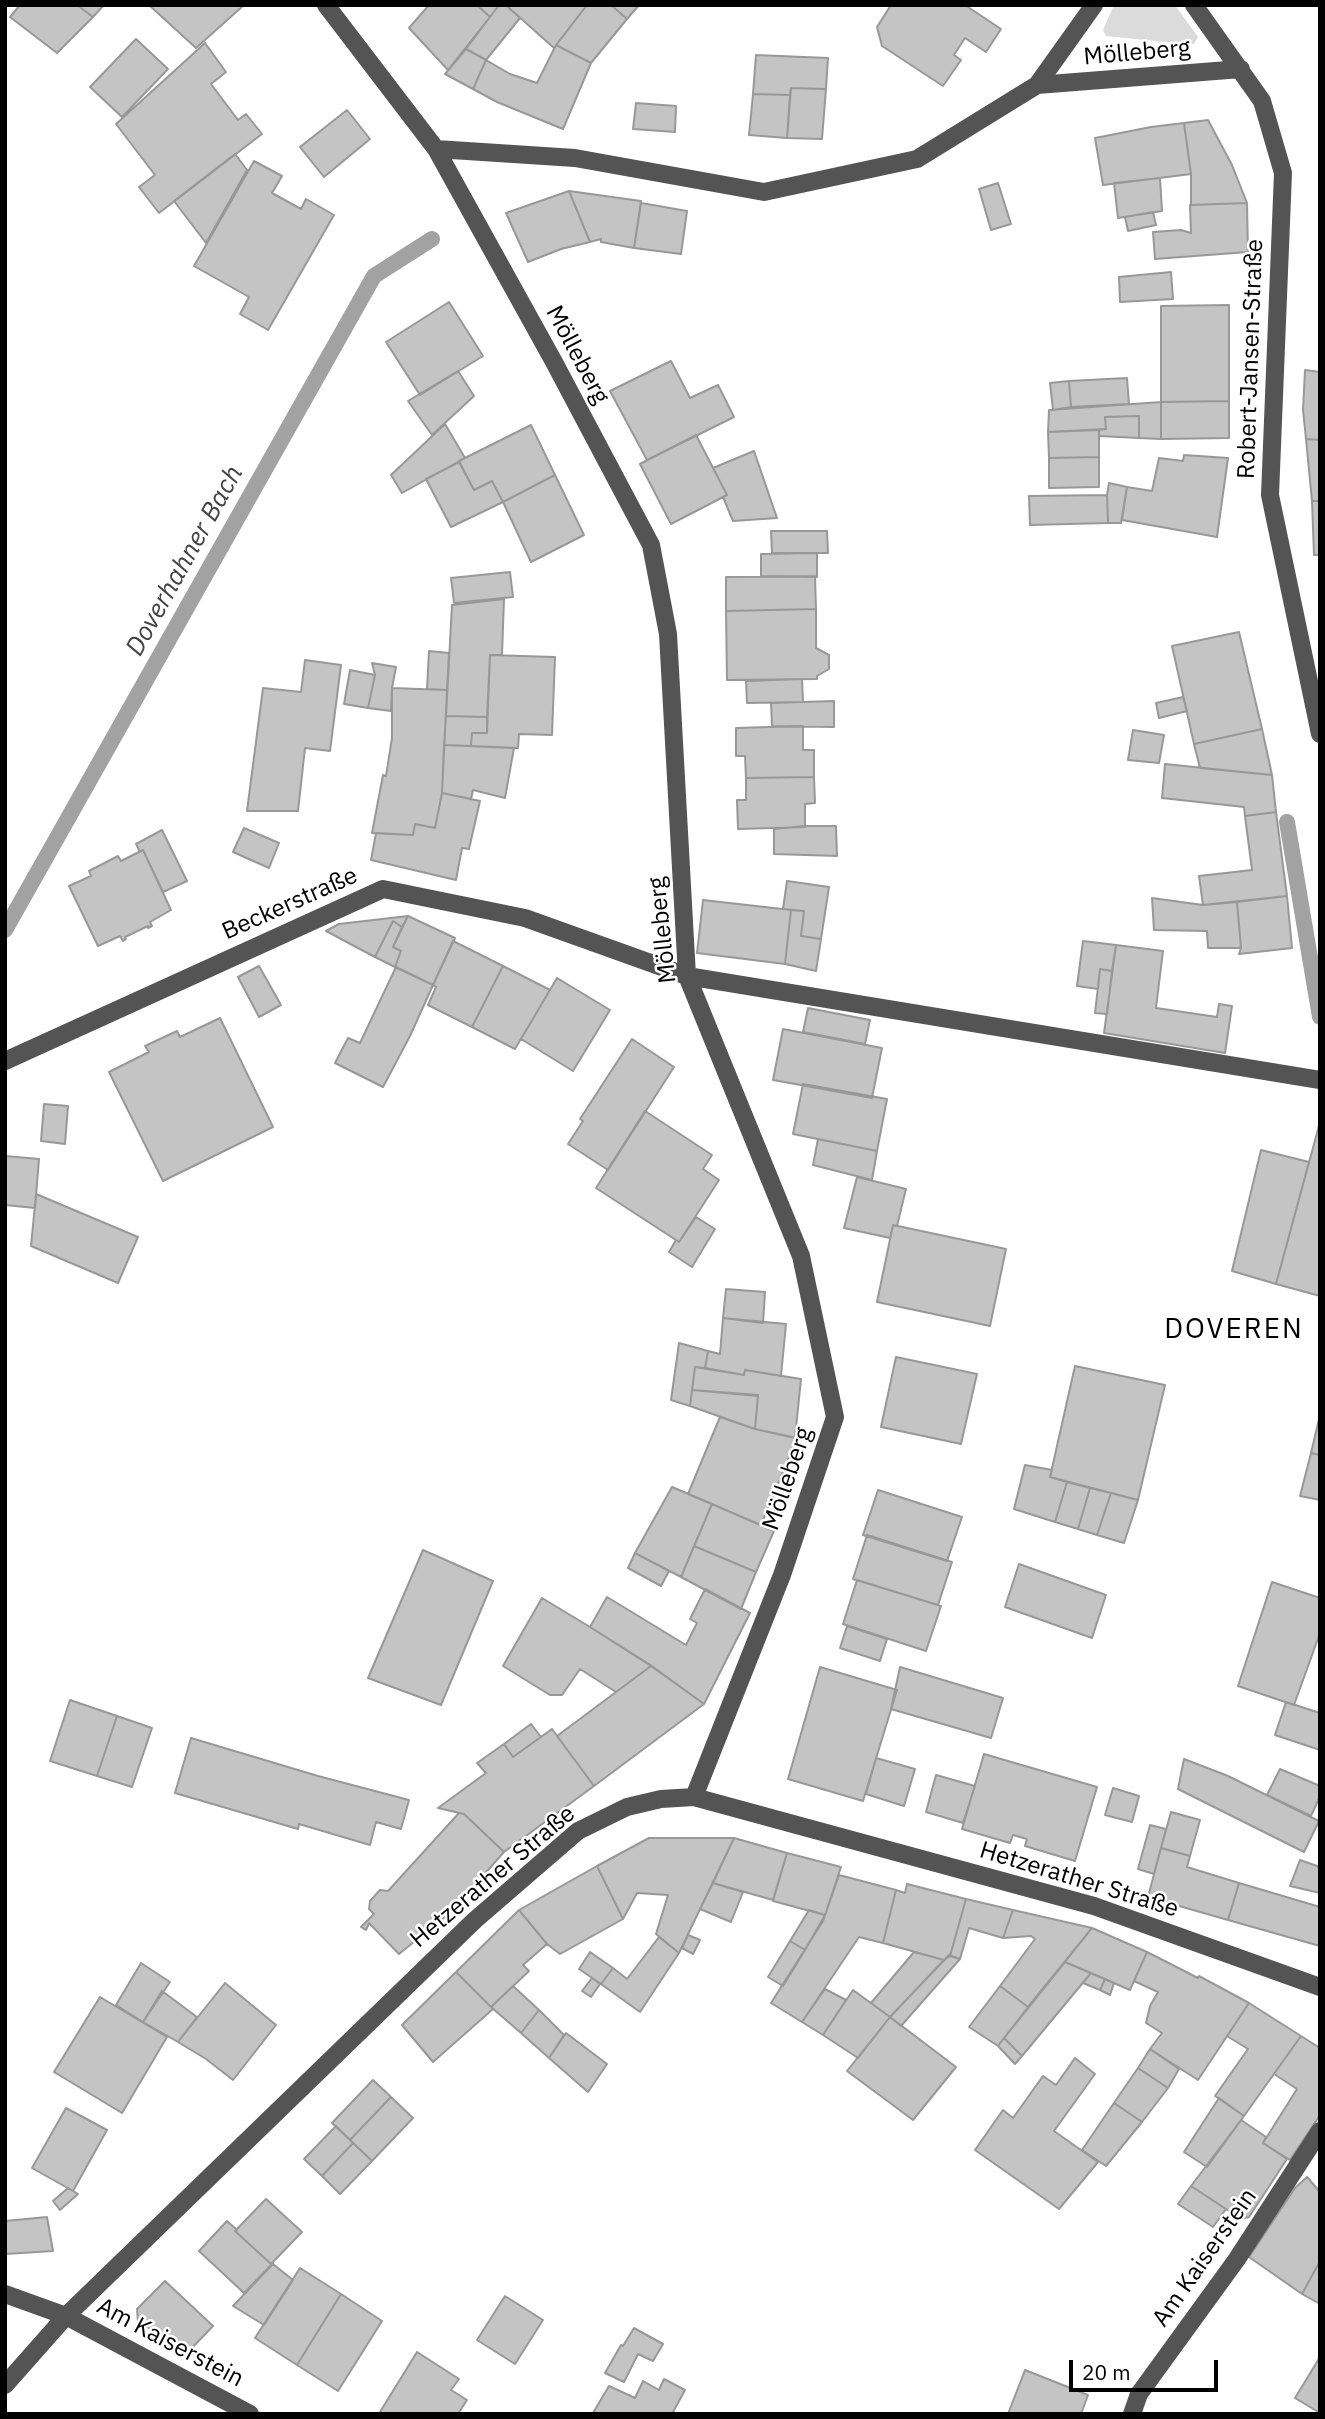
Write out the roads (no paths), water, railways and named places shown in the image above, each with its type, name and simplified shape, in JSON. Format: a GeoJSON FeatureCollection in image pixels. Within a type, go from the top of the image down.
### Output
{"type":"FeatureCollection","features":[{"type":"Feature","properties":{"kind":"street","name":"Mölleberg"},"geometry":{"type":"LineString","coordinates":[[326,5],[436,149],[651,545],[668,634],[687,976],[801,1256],[835,1417],[782,1575],[694,1797]]}},
{"type":"Feature","properties":{"kind":"street","name":"Robert-Jansen-Straße"},"geometry":{"type":"LineString","coordinates":[[1194,5],[1262,101],[1283,173],[1270,495],[1320,734]]}},
{"type":"Feature","properties":{"kind":"street","name":"Mölleberg"},"geometry":{"type":"LineString","coordinates":[[436,149],[575,158],[764,192],[917,159],[1037,85],[1091,10]]}},
{"type":"Feature","properties":{"kind":"street","name":"Mölleberg"},"geometry":{"type":"LineString","coordinates":[[1037,85],[1241,69]]}},
{"type":"Feature","properties":{"kind":"street","name":"Beckerstraße"},"geometry":{"type":"LineString","coordinates":[[5,1061],[383,889],[525,918],[687,976],[1320,1080]]}},
{"type":"Feature","properties":{"kind":"street","name":"Hetzerather Straße"},"geometry":{"type":"LineString","coordinates":[[5,2385],[66,2316],[475,1920],[579,1830],[627,1807],[661,1799],[694,1797],[1094,1906],[1320,1987]]}},
{"type":"Feature","properties":{"kind":"street","name":"Am Kaiserstein"},"geometry":{"type":"LineString","coordinates":[[1132,2414],[1139,2394],[1237,2259],[1320,2131]]}},
{"type":"Feature","properties":{"kind":"street","name":"Am Kaiserstein"},"geometry":{"type":"LineString","coordinates":[[5,2294],[66,2316],[250,2414]]}},
{"type":"Feature","properties":{"kind":"waterway","name":"Doverhahner Bach"},"geometry":{"type":"LineString","coordinates":[[5,930],[374,276],[432,239]]}},
{"type":"Feature","properties":{"kind":"waterway"},"geometry":{"type":"LineString","coordinates":[[1287,822],[1320,1017]]}},
{"type":"Feature","properties":{"kind":"district","name":"DOVEREN"},"geometry":{"type":"Point","coordinates":[1234,1330]}}]}
